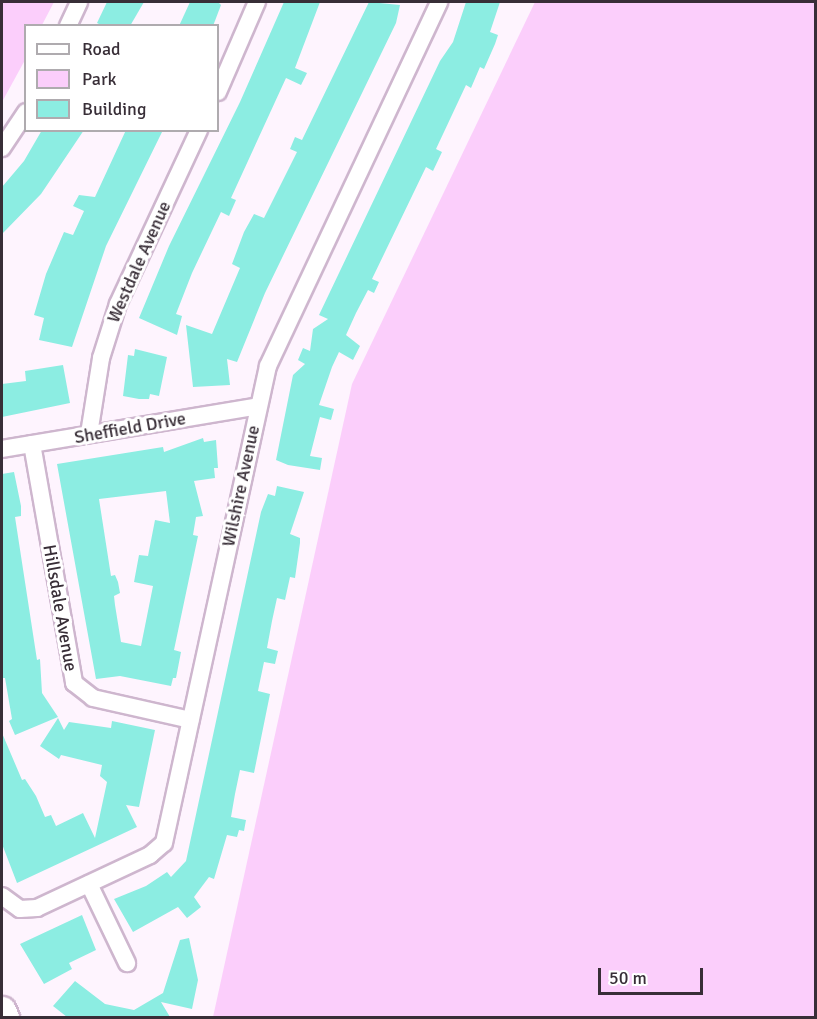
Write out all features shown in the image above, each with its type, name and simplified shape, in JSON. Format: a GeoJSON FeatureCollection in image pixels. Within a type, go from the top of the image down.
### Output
{"type":"FeatureCollection","features":[{"type":"Feature","properties":{"kind":"highway"},"geometry":{"type":"LineString","coordinates":[[2,1011],[5,1017]]}},
{"type":"Feature","properties":{"kind":"street"},"geometry":{"type":"LineString","coordinates":[[69,24],[80,2]]}},
{"type":"Feature","properties":{"kind":"street"},"geometry":{"type":"LineString","coordinates":[[219,90],[257,2]]}},
{"type":"Feature","properties":{"kind":"street","name":"Wilshire Avenue"},"geometry":{"type":"LineString","coordinates":[[2,896],[20,909],[37,908],[150,855],[164,843],[258,406],[279,337],[439,2]]}},
{"type":"Feature","properties":{"kind":"street"},"geometry":{"type":"LineString","coordinates":[[2,148],[24,115]]}},
{"type":"Feature","properties":{"kind":"street","name":"Westdale Avenue"},"geometry":{"type":"LineString","coordinates":[[89,434],[101,358],[118,304],[198,132]]}},
{"type":"Feature","properties":{"kind":"street","name":"Sheffield Drive"},"geometry":{"type":"LineString","coordinates":[[2,449],[258,406]]}},
{"type":"Feature","properties":{"kind":"street","name":"Hillsdale Avenue"},"geometry":{"type":"LineString","coordinates":[[32,444],[74,683],[78,691],[93,698],[191,720]]}},
{"type":"Feature","properties":{"kind":"street"},"geometry":{"type":"LineString","coordinates":[[89,884],[126,963]]}},
{"type":"Feature","properties":{"kind":"green space"},"geometry":{"type":"Polygon","coordinates":[[[2,2],[54,2],[43,24],[24,24],[24,62],[2,102],[2,2]]]}},
{"type":"Feature","properties":{"kind":"green space"},"geometry":{"type":"Polygon","coordinates":[[[535,2],[815,2],[815,1017],[213,1017],[352,384],[535,2]]]}},
{"type":"Feature","properties":{"kind":"building"},"geometry":{"type":"Polygon","coordinates":[[[107,2],[144,2],[131,24],[97,23],[107,2]]]}},
{"type":"Feature","properties":{"kind":"building"},"geometry":{"type":"Polygon","coordinates":[[[190,2],[218,2],[221,5],[214,24],[180,24],[190,2]]]}},
{"type":"Feature","properties":{"kind":"building"},"geometry":{"type":"Polygon","coordinates":[[[284,2],[320,2],[295,68],[307,73],[301,85],[286,78],[231,198],[236,200],[229,216],[221,212],[192,273],[176,314],[182,316],[177,335],[139,318],[169,246],[240,102],[284,2]]]}},
{"type":"Feature","properties":{"kind":"building"},"geometry":{"type":"Polygon","coordinates":[[[369,2],[400,5],[396,23],[265,293],[237,362],[227,359],[230,385],[193,387],[186,325],[212,334],[240,268],[232,264],[244,232],[254,214],[264,218],[297,152],[290,149],[295,137],[302,140],[369,2]]]}},
{"type":"Feature","properties":{"kind":"building"},"geometry":{"type":"Polygon","coordinates":[[[466,2],[500,2],[490,32],[498,35],[495,44],[484,69],[480,67],[471,88],[466,85],[436,149],[442,152],[433,171],[426,167],[372,279],[379,282],[374,293],[368,290],[346,335],[360,346],[353,360],[339,352],[332,367],[319,405],[334,409],[331,420],[320,417],[310,456],[322,458],[320,470],[288,465],[276,460],[293,375],[305,364],[298,360],[303,348],[310,351],[313,329],[328,319],[319,315],[440,61],[453,42],[466,2]]]}},
{"type":"Feature","properties":{"kind":"building"},"geometry":{"type":"Polygon","coordinates":[[[41,132],[83,132],[41,194],[2,234],[2,187],[24,161],[41,132]]]}},
{"type":"Feature","properties":{"kind":"building"},"geometry":{"type":"Polygon","coordinates":[[[125,132],[162,132],[106,246],[72,347],[39,340],[44,318],[34,315],[46,274],[64,232],[73,235],[84,211],[73,206],[79,195],[95,197],[125,132]]]}},
{"type":"Feature","properties":{"kind":"building"},"geometry":{"type":"Polygon","coordinates":[[[135,349],[167,357],[159,396],[150,394],[149,399],[139,399],[123,396],[128,355],[134,356],[135,349]]]}},
{"type":"Feature","properties":{"kind":"building"},"geometry":{"type":"Polygon","coordinates":[[[63,365],[70,403],[2,417],[2,384],[26,381],[25,371],[63,365]]]}},
{"type":"Feature","properties":{"kind":"building"},"geometry":{"type":"Polygon","coordinates":[[[203,438],[204,442],[216,440],[218,468],[214,468],[215,478],[194,481],[203,516],[196,517],[193,535],[198,536],[174,650],[181,652],[176,678],[173,678],[171,686],[120,676],[96,679],[57,464],[163,447],[164,452],[203,438]],[[166,491],[99,499],[111,576],[115,575],[120,593],[114,596],[121,642],[141,646],[153,586],[134,582],[139,555],[148,556],[155,520],[170,523],[166,491]]]}},
{"type":"Feature","properties":{"kind":"building"},"geometry":{"type":"Polygon","coordinates":[[[14,472],[21,506],[21,516],[15,517],[37,660],[40,659],[42,693],[58,717],[15,735],[9,721],[12,719],[5,678],[2,678],[2,474],[14,472]]]}},
{"type":"Feature","properties":{"kind":"building"},"geometry":{"type":"Polygon","coordinates":[[[277,486],[304,492],[290,534],[300,538],[300,543],[295,578],[290,577],[285,600],[277,598],[272,621],[267,648],[278,651],[275,664],[264,662],[258,691],[270,694],[254,773],[240,770],[235,794],[231,817],[246,820],[244,831],[239,830],[237,837],[227,835],[214,879],[209,877],[194,897],[201,907],[187,918],[178,907],[133,932],[114,899],[146,886],[167,872],[171,877],[186,861],[261,512],[268,494],[275,496],[277,486]]]}},
{"type":"Feature","properties":{"kind":"building"},"geometry":{"type":"Polygon","coordinates":[[[58,718],[64,730],[69,722],[111,728],[112,721],[155,730],[139,807],[126,805],[137,827],[17,883],[2,844],[2,733],[22,780],[25,779],[36,796],[45,817],[51,815],[56,826],[83,813],[95,838],[107,782],[100,776],[102,765],[61,755],[59,759],[40,746],[58,718]]]}},
{"type":"Feature","properties":{"kind":"building"},"geometry":{"type":"Polygon","coordinates":[[[82,915],[96,950],[69,963],[72,969],[44,984],[20,944],[82,915]]]}},
{"type":"Feature","properties":{"kind":"building"},"geometry":{"type":"Polygon","coordinates":[[[189,938],[198,980],[192,1009],[161,1002],[170,1017],[67,1017],[53,1006],[75,981],[105,1004],[134,1010],[163,993],[180,940],[189,938]]]}}]}
